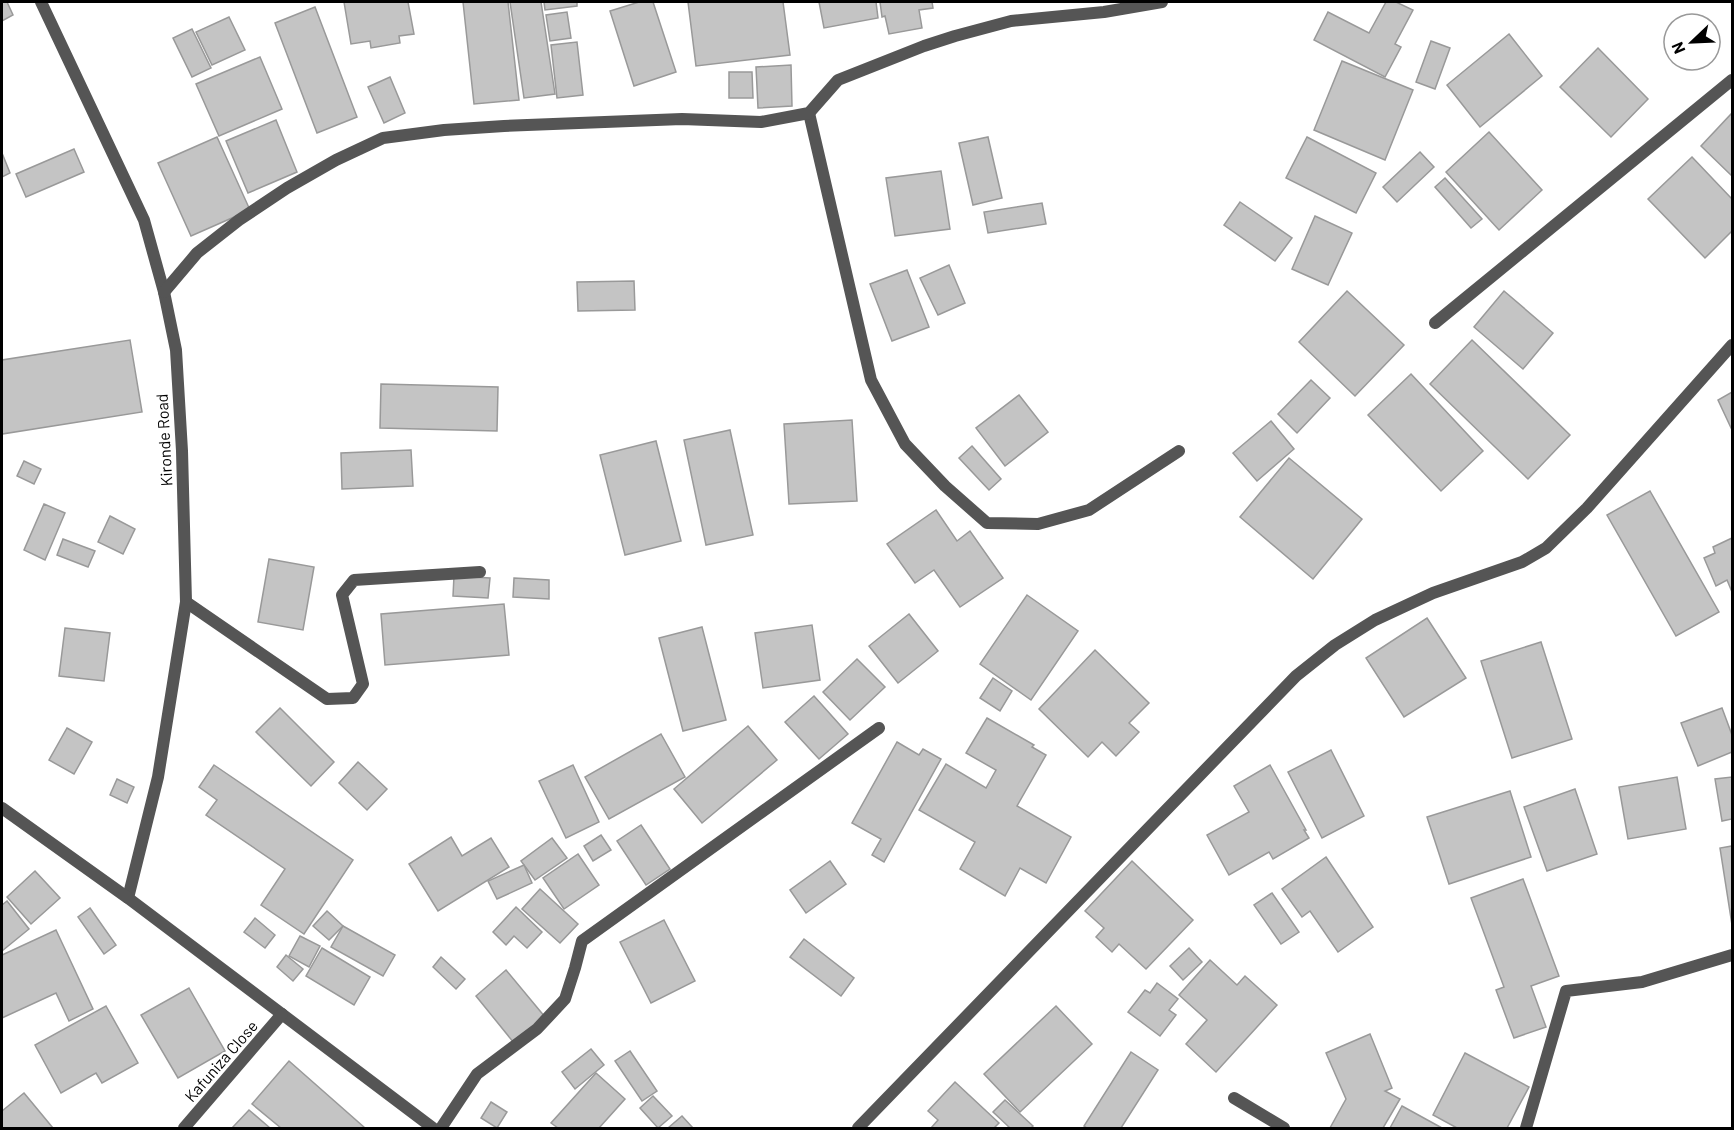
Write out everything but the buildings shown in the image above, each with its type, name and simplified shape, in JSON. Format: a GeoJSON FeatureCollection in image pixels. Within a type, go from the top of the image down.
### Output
{"type":"FeatureCollection","features":[{"type":"Feature","properties":{"kind":"street","name":"Kironde Road"},"geometry":{"type":"LineString","coordinates":[[41,2],[144,220],[164,292],[176,350],[182,451],[186,602],[158,777],[128,898]]}},
{"type":"Feature","properties":{"kind":"street"},"geometry":{"type":"LineString","coordinates":[[164,292],[197,253],[240,220],[287,188],[336,160],[383,138],[444,130],[504,126],[682,119],[761,122],[809,113],[838,80],[934,42],[1011,21],[1104,12],[1162,2]]}},
{"type":"Feature","properties":{"kind":"street"},"geometry":{"type":"LineString","coordinates":[[1434,323],[1732,80]]}},
{"type":"Feature","properties":{"kind":"street"},"geometry":{"type":"LineString","coordinates":[[809,113],[872,380],[905,444],[945,486],[987,523],[1038,524],[1089,510],[1179,451]]}},
{"type":"Feature","properties":{"kind":"street"},"geometry":{"type":"LineString","coordinates":[[858,1128],[1296,676],[1335,645],[1375,620],[1433,593],[1522,562],[1546,548],[1587,508],[1732,345]]}},
{"type":"Feature","properties":{"kind":"street"},"geometry":{"type":"LineString","coordinates":[[186,602],[327,699],[353,698],[363,684],[342,595],[354,580],[480,572]]}},
{"type":"Feature","properties":{"kind":"street"},"geometry":{"type":"LineString","coordinates":[[441,1128],[477,1074],[537,1029],[565,999],[582,941],[879,728]]}},
{"type":"Feature","properties":{"kind":"street"},"geometry":{"type":"LineString","coordinates":[[2,808],[128,898],[434,1128]]}},
{"type":"Feature","properties":{"kind":"street"},"geometry":{"type":"LineString","coordinates":[[1526,1128],[1566,991],[1642,982],[1732,955]]}},
{"type":"Feature","properties":{"kind":"street","name":"Kafuniza Close"},"geometry":{"type":"LineString","coordinates":[[184,1128],[282,1014]]}},
{"type":"Feature","properties":{"kind":"street"},"geometry":{"type":"LineString","coordinates":[[1234,1098],[1284,1128]]}}]}
